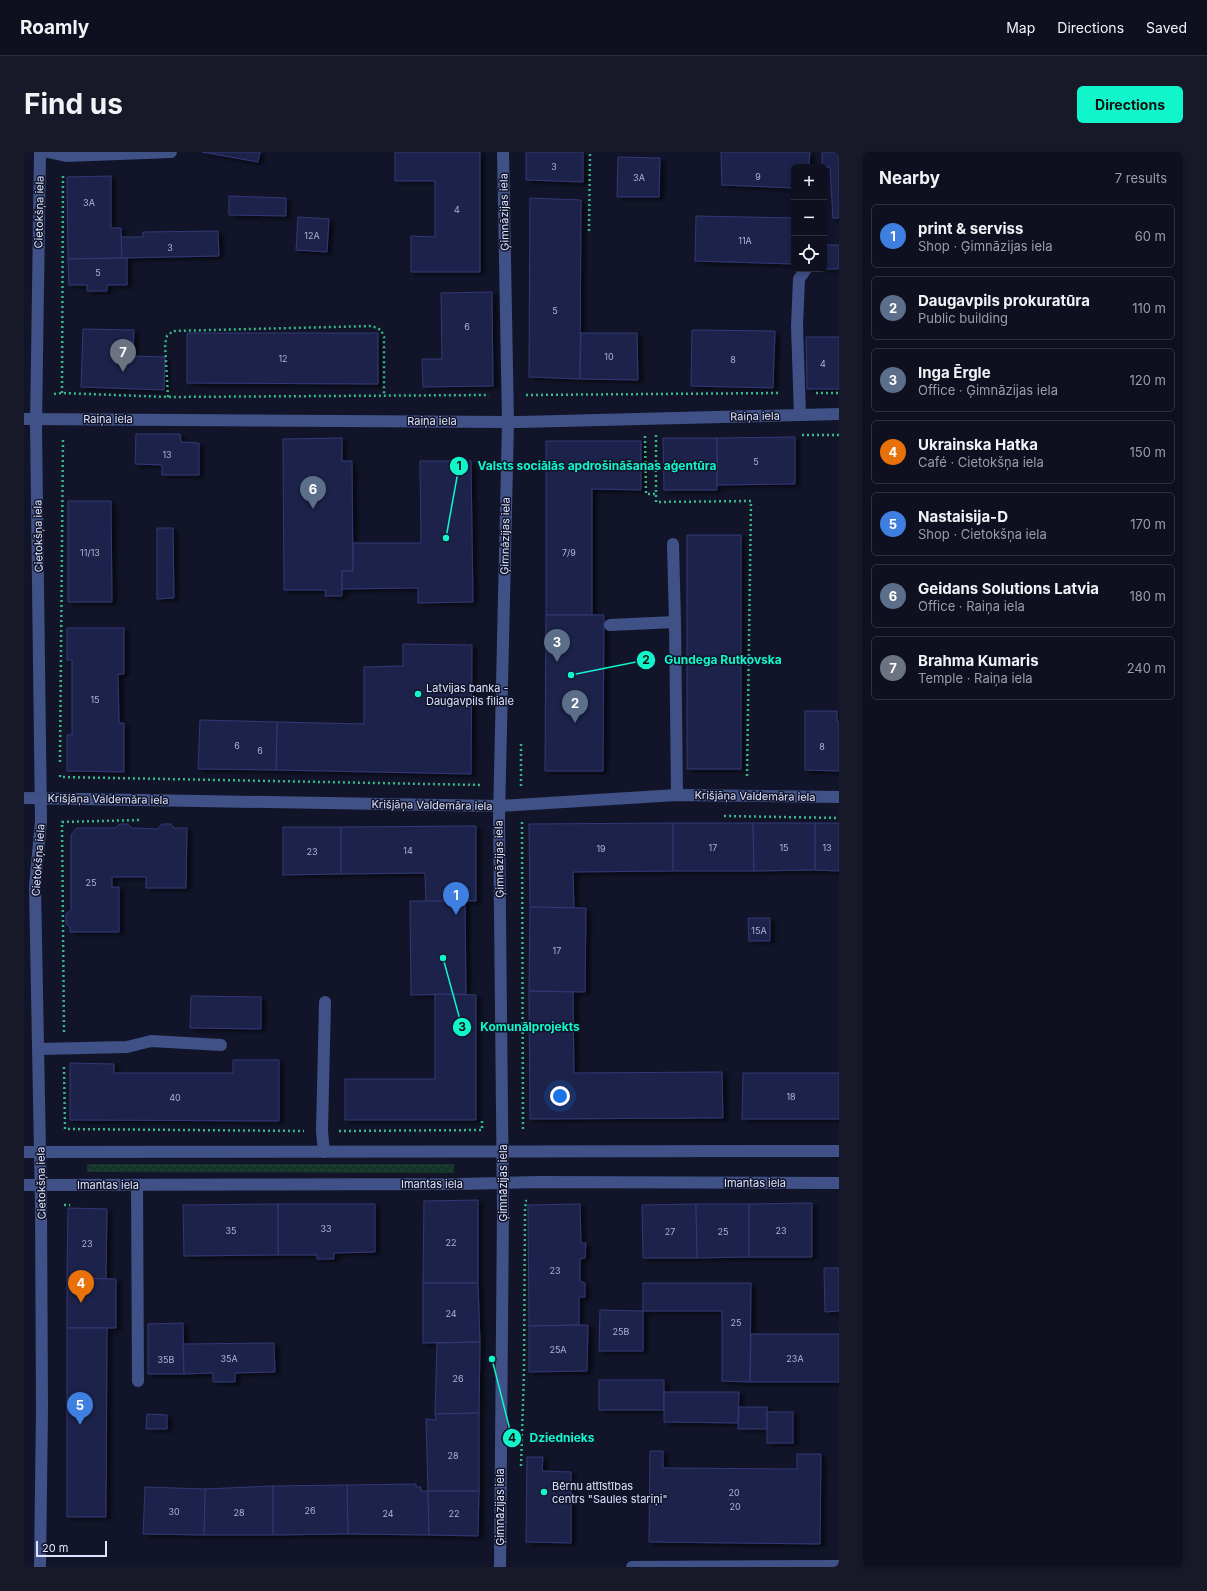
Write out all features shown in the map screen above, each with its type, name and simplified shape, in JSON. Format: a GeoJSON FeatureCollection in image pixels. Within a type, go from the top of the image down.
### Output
{"type":"FeatureCollection","features":[{"type":"Feature","properties":{"kind":"street","name":"Cietokšņa iela"},"geometry":{"type":"LineString","coordinates":[[40,152],[36,397],[30,419],[41,821],[29,886],[38,1049],[41,1185],[42,1408],[40,1567]]}},
{"type":"Feature","properties":{"kind":"street"},"geometry":{"type":"LineString","coordinates":[[48,152],[66,156],[171,152]]}},
{"type":"Feature","properties":{"kind":"street","name":"Ģimnāzijas iela"},"geometry":{"type":"LineString","coordinates":[[500,1567],[502,1152],[499,786],[508,422],[503,152]]}},
{"type":"Feature","properties":{"kind":"street"},"geometry":{"type":"LineString","coordinates":[[800,415],[798,393],[798,279],[804,272]]}},
{"type":"Feature","properties":{"kind":"street","name":"Raiņa iela"},"geometry":{"type":"LineString","coordinates":[[30,419],[508,422],[839,414]]}},
{"type":"Feature","properties":{"kind":"street"},"geometry":{"type":"LineString","coordinates":[[673,544],[677,795]]}},
{"type":"Feature","properties":{"kind":"street"},"geometry":{"type":"LineString","coordinates":[[610,625],[675,622]]}},
{"type":"Feature","properties":{"kind":"street","name":"Krišjāņa Valdemāra iela"},"geometry":{"type":"LineString","coordinates":[[24,798],[499,806],[677,795],[839,797]]}},
{"type":"Feature","properties":{"kind":"street"},"geometry":{"type":"LineString","coordinates":[[324,1152],[322,1131],[325,1002]]}},
{"type":"Feature","properties":{"kind":"street"},"geometry":{"type":"LineString","coordinates":[[38,1049],[126,1047],[151,1041],[221,1045]]}},
{"type":"Feature","properties":{"kind":"street"},"geometry":{"type":"LineString","coordinates":[[24,1152],[839,1152]]}},
{"type":"Feature","properties":{"kind":"street","name":"Imantas iela"},"geometry":{"type":"LineString","coordinates":[[24,1185],[839,1183]]}},
{"type":"Feature","properties":{"kind":"street"},"geometry":{"type":"LineString","coordinates":[[137,1185],[138,1381]]}},
{"type":"Feature","properties":{"kind":"street"},"geometry":{"type":"LineString","coordinates":[[632,1567],[839,1566]]}},
{"type":"Feature","properties":{"kind":"path"},"geometry":{"type":"LineString","coordinates":[[589,231],[590,152]]}},
{"type":"Feature","properties":{"kind":"path"},"geometry":{"type":"LineString","coordinates":[[62,393],[63,178],[66,156]]}},
{"type":"Feature","properties":{"kind":"path"},"geometry":{"type":"LineString","coordinates":[[168,397],[165,344],[168,336],[173,331],[372,326],[382,330],[384,337],[384,396]]}},
{"type":"Feature","properties":{"kind":"path"},"geometry":{"type":"LineString","coordinates":[[36,397],[62,393],[168,397],[839,393]]}},
{"type":"Feature","properties":{"kind":"path"},"geometry":{"type":"LineString","coordinates":[[656,428],[656,502],[751,501],[747,778]]}},
{"type":"Feature","properties":{"kind":"path"},"geometry":{"type":"LineString","coordinates":[[645,429],[646,494],[656,494]]}},
{"type":"Feature","properties":{"kind":"path"},"geometry":{"type":"LineString","coordinates":[[63,433],[60,777],[499,786],[529,785]]}},
{"type":"Feature","properties":{"kind":"path"},"geometry":{"type":"LineString","coordinates":[[62,822],[65,1129],[322,1131],[482,1130]]}},
{"type":"Feature","properties":{"kind":"path"},"geometry":{"type":"LineString","coordinates":[[521,1468],[524,1372],[525,1209],[526,1201],[532,1202]]}},
{"type":"Feature","properties":{"kind":"path"},"geometry":{"type":"LineString","coordinates":[[64,1205],[77,1204]]}},
{"type":"Feature","properties":{"kind":"green space"},"geometry":{"type":"Polygon","coordinates":[[[87,1164],[454,1164],[454,1173],[87,1172],[87,1164]]]}},
{"type":"Feature","properties":{"kind":"building"},"geometry":{"type":"Polygon","coordinates":[[[202,152],[260,152],[258,162],[202,152]]]}},
{"type":"Feature","properties":{"kind":"building"},"geometry":{"type":"Polygon","coordinates":[[[395,152],[480,152],[480,272],[411,272],[411,236],[435,237],[435,181],[395,181],[395,152]]]}},
{"type":"Feature","properties":{"kind":"building"},"geometry":{"type":"Polygon","coordinates":[[[526,152],[583,152],[583,182],[526,180],[526,152]]]}},
{"type":"Feature","properties":{"kind":"building"},"geometry":{"type":"Polygon","coordinates":[[[721,152],[810,152],[809,164],[791,164],[791,188],[722,185],[721,152]]]}},
{"type":"Feature","properties":{"kind":"building"},"geometry":{"type":"Polygon","coordinates":[[[822,152],[839,152],[839,218],[833,218],[830,167],[827,167],[827,164],[822,164],[822,152]]]}},
{"type":"Feature","properties":{"kind":"building"},"geometry":{"type":"Polygon","coordinates":[[[618,157],[660,158],[659,197],[617,197],[618,157]]]}},
{"type":"Feature","properties":{"kind":"building"},"geometry":{"type":"Polygon","coordinates":[[[111,176],[111,228],[121,228],[122,258],[68,259],[67,177],[111,176]]]}},
{"type":"Feature","properties":{"kind":"building"},"geometry":{"type":"Polygon","coordinates":[[[229,196],[286,198],[286,216],[229,215],[229,196]]]}},
{"type":"Feature","properties":{"kind":"building"},"geometry":{"type":"Polygon","coordinates":[[[530,198],[581,200],[580,379],[529,377],[530,198]]]}},
{"type":"Feature","properties":{"kind":"building"},"geometry":{"type":"Polygon","coordinates":[[[696,216],[791,218],[791,264],[695,261],[696,216]]]}},
{"type":"Feature","properties":{"kind":"building"},"geometry":{"type":"Polygon","coordinates":[[[298,217],[329,219],[327,252],[296,250],[298,217]]]}},
{"type":"Feature","properties":{"kind":"building"},"geometry":{"type":"Polygon","coordinates":[[[218,231],[219,256],[122,258],[121,237],[143,237],[143,232],[218,231]]]}},
{"type":"Feature","properties":{"kind":"building"},"geometry":{"type":"Polygon","coordinates":[[[827,245],[839,245],[839,269],[827,269],[827,245]]]}},
{"type":"Feature","properties":{"kind":"building"},"geometry":{"type":"Polygon","coordinates":[[[127,258],[127,285],[107,285],[107,291],[87,291],[87,285],[69,285],[68,259],[127,258]]]}},
{"type":"Feature","properties":{"kind":"building"},"geometry":{"type":"Polygon","coordinates":[[[492,292],[493,386],[423,387],[422,359],[442,359],[441,293],[492,292]]]}},
{"type":"Feature","properties":{"kind":"building"},"geometry":{"type":"Polygon","coordinates":[[[83,329],[134,330],[133,356],[165,357],[164,390],[81,387],[83,329]]]}},
{"type":"Feature","properties":{"kind":"building"},"geometry":{"type":"Polygon","coordinates":[[[692,330],[775,331],[773,388],[691,386],[692,330]]]}},
{"type":"Feature","properties":{"kind":"building"},"geometry":{"type":"Polygon","coordinates":[[[187,333],[378,333],[378,384],[187,383],[187,333]]]}},
{"type":"Feature","properties":{"kind":"building"},"geometry":{"type":"Polygon","coordinates":[[[581,333],[637,333],[638,380],[580,379],[581,333]]]}},
{"type":"Feature","properties":{"kind":"building"},"geometry":{"type":"Polygon","coordinates":[[[806,337],[839,337],[839,389],[807,389],[806,337]]]}},
{"type":"Feature","properties":{"kind":"building"},"geometry":{"type":"Polygon","coordinates":[[[136,434],[180,434],[181,442],[199,443],[199,475],[162,475],[162,465],[135,464],[136,434]]]}},
{"type":"Feature","properties":{"kind":"building"},"geometry":{"type":"Polygon","coordinates":[[[795,437],[795,484],[717,485],[717,438],[795,437]]]}},
{"type":"Feature","properties":{"kind":"building"},"geometry":{"type":"Polygon","coordinates":[[[342,438],[342,461],[352,461],[353,571],[342,571],[342,596],[325,596],[326,590],[284,590],[283,439],[342,438]]]}},
{"type":"Feature","properties":{"kind":"building"},"geometry":{"type":"Polygon","coordinates":[[[663,438],[717,438],[717,490],[664,490],[663,438]]]}},
{"type":"Feature","properties":{"kind":"building"},"geometry":{"type":"Polygon","coordinates":[[[546,441],[641,441],[641,490],[592,489],[592,615],[546,615],[546,441]]]}},
{"type":"Feature","properties":{"kind":"building"},"geometry":{"type":"Polygon","coordinates":[[[420,461],[471,461],[473,602],[418,603],[418,588],[342,589],[342,571],[353,571],[353,543],[421,543],[420,461]]]}},
{"type":"Feature","properties":{"kind":"building"},"geometry":{"type":"Polygon","coordinates":[[[68,501],[111,501],[112,602],[68,602],[68,501]]]}},
{"type":"Feature","properties":{"kind":"building"},"geometry":{"type":"Polygon","coordinates":[[[157,528],[173,528],[174,598],[157,599],[157,528]]]}},
{"type":"Feature","properties":{"kind":"building"},"geometry":{"type":"Polygon","coordinates":[[[687,535],[741,535],[741,769],[687,769],[687,535]]]}},
{"type":"Feature","properties":{"kind":"building"},"geometry":{"type":"Polygon","coordinates":[[[546,615],[604,615],[603,771],[545,771],[546,615]]]}},
{"type":"Feature","properties":{"kind":"building"},"geometry":{"type":"Polygon","coordinates":[[[67,628],[124,628],[124,674],[118,674],[119,723],[124,723],[124,772],[67,771],[67,735],[72,735],[72,660],[67,660],[67,628]]]}},
{"type":"Feature","properties":{"kind":"building","name":"Latvijas banka - Daugavpils filiāle"},"geometry":{"type":"Polygon","coordinates":[[[403,644],[472,645],[471,774],[276,770],[277,722],[364,724],[364,667],[403,666],[403,644]]]}},
{"type":"Feature","properties":{"kind":"building"},"geometry":{"type":"Polygon","coordinates":[[[805,711],[837,711],[837,721],[839,722],[839,771],[805,770],[805,711]]]}},
{"type":"Feature","properties":{"kind":"building"},"geometry":{"type":"Polygon","coordinates":[[[200,720],[277,722],[276,770],[198,769],[200,720]]]}},
{"type":"Feature","properties":{"kind":"building"},"geometry":{"type":"Polygon","coordinates":[[[673,823],[753,823],[754,871],[673,871],[673,823]]]}},
{"type":"Feature","properties":{"kind":"building"},"geometry":{"type":"Polygon","coordinates":[[[673,823],[673,871],[573,872],[574,908],[530,907],[529,824],[673,823]]]}},
{"type":"Feature","properties":{"kind":"building"},"geometry":{"type":"Polygon","coordinates":[[[753,823],[815,823],[815,870],[754,871],[753,823]]]}},
{"type":"Feature","properties":{"kind":"building"},"geometry":{"type":"Polygon","coordinates":[[[815,823],[839,823],[839,871],[815,870],[815,823]]]}},
{"type":"Feature","properties":{"kind":"building"},"geometry":{"type":"Polygon","coordinates":[[[120,824],[128,824],[132,828],[158,829],[162,824],[171,824],[174,828],[187,828],[186,888],[146,888],[146,877],[112,877],[112,887],[119,887],[119,932],[70,932],[70,927],[66,924],[66,914],[71,910],[71,835],[77,828],[115,828],[120,824]]]}},
{"type":"Feature","properties":{"kind":"building"},"geometry":{"type":"Polygon","coordinates":[[[476,826],[476,901],[426,901],[425,873],[341,874],[341,827],[476,826]]]}},
{"type":"Feature","properties":{"kind":"building"},"geometry":{"type":"Polygon","coordinates":[[[283,827],[341,827],[341,874],[283,875],[283,827]]]}},
{"type":"Feature","properties":{"kind":"building"},"geometry":{"type":"Polygon","coordinates":[[[410,901],[465,901],[466,994],[411,995],[410,901]]]}},
{"type":"Feature","properties":{"kind":"building"},"geometry":{"type":"Polygon","coordinates":[[[530,907],[586,908],[585,992],[529,991],[530,907]]]}},
{"type":"Feature","properties":{"kind":"building"},"geometry":{"type":"Polygon","coordinates":[[[748,918],[770,918],[770,941],[749,941],[748,918]]]}},
{"type":"Feature","properties":{"kind":"building"},"geometry":{"type":"Polygon","coordinates":[[[529,991],[573,992],[574,1073],[722,1072],[723,1118],[530,1119],[529,991]]]}},
{"type":"Feature","properties":{"kind":"building"},"geometry":{"type":"Polygon","coordinates":[[[435,994],[476,995],[476,1120],[345,1120],[345,1079],[435,1079],[435,994]]]}},
{"type":"Feature","properties":{"kind":"building"},"geometry":{"type":"Polygon","coordinates":[[[191,996],[261,997],[261,1029],[190,1028],[191,996]]]}},
{"type":"Feature","properties":{"kind":"building"},"geometry":{"type":"Polygon","coordinates":[[[233,1060],[279,1060],[279,1121],[70,1120],[70,1063],[114,1064],[114,1073],[233,1073],[233,1060]]]}},
{"type":"Feature","properties":{"kind":"building"},"geometry":{"type":"Polygon","coordinates":[[[743,1073],[839,1073],[839,1119],[742,1119],[743,1073]]]}},
{"type":"Feature","properties":{"kind":"building"},"geometry":{"type":"Polygon","coordinates":[[[478,1200],[478,1283],[423,1283],[424,1201],[478,1200]]]}},
{"type":"Feature","properties":{"kind":"building"},"geometry":{"type":"Polygon","coordinates":[[[812,1203],[812,1257],[749,1257],[749,1204],[812,1203]]]}},
{"type":"Feature","properties":{"kind":"building"},"geometry":{"type":"Polygon","coordinates":[[[278,1204],[375,1204],[375,1252],[334,1253],[334,1259],[317,1259],[317,1255],[278,1255],[278,1204]]]}},
{"type":"Feature","properties":{"kind":"building"},"geometry":{"type":"Polygon","coordinates":[[[278,1204],[278,1255],[184,1256],[183,1205],[278,1204]]]}},
{"type":"Feature","properties":{"kind":"building"},"geometry":{"type":"Polygon","coordinates":[[[580,1204],[581,1243],[586,1243],[585,1258],[580,1259],[580,1281],[585,1283],[585,1297],[579,1297],[579,1325],[529,1326],[528,1205],[580,1204]]]}},
{"type":"Feature","properties":{"kind":"building"},"geometry":{"type":"Polygon","coordinates":[[[696,1204],[697,1258],[643,1258],[642,1205],[696,1204]]]}},
{"type":"Feature","properties":{"kind":"building"},"geometry":{"type":"Polygon","coordinates":[[[696,1204],[749,1204],[749,1257],[697,1258],[696,1204]]]}},
{"type":"Feature","properties":{"kind":"building"},"geometry":{"type":"Polygon","coordinates":[[[68,1208],[107,1209],[106,1279],[67,1278],[68,1208]]]}},
{"type":"Feature","properties":{"kind":"building"},"geometry":{"type":"Polygon","coordinates":[[[824,1268],[839,1268],[839,1311],[825,1312],[824,1268]]]}},
{"type":"Feature","properties":{"kind":"building"},"geometry":{"type":"Polygon","coordinates":[[[67,1278],[116,1279],[116,1328],[67,1328],[67,1278]]]}},
{"type":"Feature","properties":{"kind":"building"},"geometry":{"type":"Polygon","coordinates":[[[423,1283],[478,1283],[480,1342],[423,1343],[423,1283]]]}},
{"type":"Feature","properties":{"kind":"building"},"geometry":{"type":"Polygon","coordinates":[[[643,1283],[751,1283],[750,1382],[722,1381],[722,1311],[643,1311],[643,1283]]]}},
{"type":"Feature","properties":{"kind":"building"},"geometry":{"type":"Polygon","coordinates":[[[600,1310],[643,1311],[643,1351],[599,1351],[600,1310]]]}},
{"type":"Feature","properties":{"kind":"building"},"geometry":{"type":"Polygon","coordinates":[[[183,1323],[184,1374],[148,1374],[148,1324],[183,1323]]]}},
{"type":"Feature","properties":{"kind":"building"},"geometry":{"type":"Polygon","coordinates":[[[588,1325],[587,1371],[529,1372],[529,1326],[588,1325]]]}},
{"type":"Feature","properties":{"kind":"building"},"geometry":{"type":"Polygon","coordinates":[[[67,1328],[107,1328],[106,1517],[67,1517],[67,1328]]]}},
{"type":"Feature","properties":{"kind":"building"},"geometry":{"type":"Polygon","coordinates":[[[751,1334],[839,1334],[839,1382],[750,1382],[751,1334]]]}},
{"type":"Feature","properties":{"kind":"building"},"geometry":{"type":"Polygon","coordinates":[[[480,1342],[479,1413],[435,1414],[437,1343],[480,1342]]]}},
{"type":"Feature","properties":{"kind":"building"},"geometry":{"type":"Polygon","coordinates":[[[274,1343],[275,1372],[235,1373],[235,1382],[213,1382],[213,1373],[184,1374],[183,1344],[274,1343]]]}},
{"type":"Feature","properties":{"kind":"building"},"geometry":{"type":"Polygon","coordinates":[[[599,1380],[664,1380],[664,1410],[599,1410],[599,1380]]]}},
{"type":"Feature","properties":{"kind":"building"},"geometry":{"type":"Polygon","coordinates":[[[664,1392],[739,1392],[738,1423],[664,1422],[664,1392]]]}},
{"type":"Feature","properties":{"kind":"building"},"geometry":{"type":"Polygon","coordinates":[[[739,1407],[767,1407],[767,1429],[738,1429],[739,1407]]]}},
{"type":"Feature","properties":{"kind":"building"},"geometry":{"type":"Polygon","coordinates":[[[767,1412],[793,1412],[793,1443],[767,1443],[767,1412]]]}},
{"type":"Feature","properties":{"kind":"building"},"geometry":{"type":"Polygon","coordinates":[[[479,1413],[479,1491],[428,1491],[426,1419],[436,1420],[435,1414],[479,1413]]]}},
{"type":"Feature","properties":{"kind":"building"},"geometry":{"type":"Polygon","coordinates":[[[147,1414],[167,1415],[167,1429],[146,1429],[147,1414]]]}},
{"type":"Feature","properties":{"kind":"building"},"geometry":{"type":"Polygon","coordinates":[[[650,1451],[663,1451],[663,1468],[797,1469],[797,1454],[821,1454],[820,1544],[649,1542],[650,1451]]]}},
{"type":"Feature","properties":{"kind":"building"},"geometry":{"type":"Polygon","coordinates":[[[527,1457],[543,1457],[542,1471],[571,1472],[571,1543],[526,1542],[527,1457]]]}},
{"type":"Feature","properties":{"kind":"building"},"geometry":{"type":"Polygon","coordinates":[[[416,1484],[416,1487],[421,1487],[421,1491],[428,1491],[429,1535],[348,1534],[347,1485],[416,1484]]]}},
{"type":"Feature","properties":{"kind":"building"},"geometry":{"type":"Polygon","coordinates":[[[347,1485],[348,1534],[273,1535],[273,1486],[347,1485]]]}},
{"type":"Feature","properties":{"kind":"building"},"geometry":{"type":"Polygon","coordinates":[[[273,1486],[273,1535],[204,1535],[205,1489],[273,1486]]]}},
{"type":"Feature","properties":{"kind":"building"},"geometry":{"type":"Polygon","coordinates":[[[145,1487],[205,1489],[204,1535],[143,1534],[145,1487]]]}},
{"type":"Feature","properties":{"kind":"building"},"geometry":{"type":"Polygon","coordinates":[[[428,1491],[479,1491],[478,1536],[429,1535],[428,1491]]]}},
{"type":"Feature","properties":{"kind":"place","name":"Brahma Kumaris"},"geometry":{"type":"Point","coordinates":[123,372]}},
{"type":"Feature","properties":{"kind":"place","name":"Geidans Solutions Latvia"},"geometry":{"type":"Point","coordinates":[313,509]}},
{"type":"Feature","properties":{"kind":"place","name":"Valsts sociālās apdrošināšanas aģentūra"},"geometry":{"type":"Point","coordinates":[446,538]}},
{"type":"Feature","properties":{"kind":"place","name":"Inga Ērgle"},"geometry":{"type":"Point","coordinates":[557,662]}},
{"type":"Feature","properties":{"kind":"place","name":"Gundega Rutkovska"},"geometry":{"type":"Point","coordinates":[571,675]}},
{"type":"Feature","properties":{"kind":"place","name":"Latvijas banka - Daugavpils filiāle"},"geometry":{"type":"Point","coordinates":[418,694]}},
{"type":"Feature","properties":{"kind":"place","name":"Daugavpils prokuratūra"},"geometry":{"type":"Point","coordinates":[575,723]}},
{"type":"Feature","properties":{"kind":"place","name":"print & serviss"},"geometry":{"type":"Point","coordinates":[456,915]}},
{"type":"Feature","properties":{"kind":"place","name":"Komunālprojekts"},"geometry":{"type":"Point","coordinates":[443,958]}},
{"type":"Feature","properties":{"kind":"place","name":"Ukrainska Hatka"},"geometry":{"type":"Point","coordinates":[81,1303]}},
{"type":"Feature","properties":{"kind":"place","name":"Dziednieks"},"geometry":{"type":"Point","coordinates":[492,1359]}},
{"type":"Feature","properties":{"kind":"place","name":"Nastaisija-D"},"geometry":{"type":"Point","coordinates":[80,1425]}},
{"type":"Feature","properties":{"kind":"place","name":"Bērnu attīstības centrs \"Saules stariņi\""},"geometry":{"type":"Point","coordinates":[544,1492]}}]}
